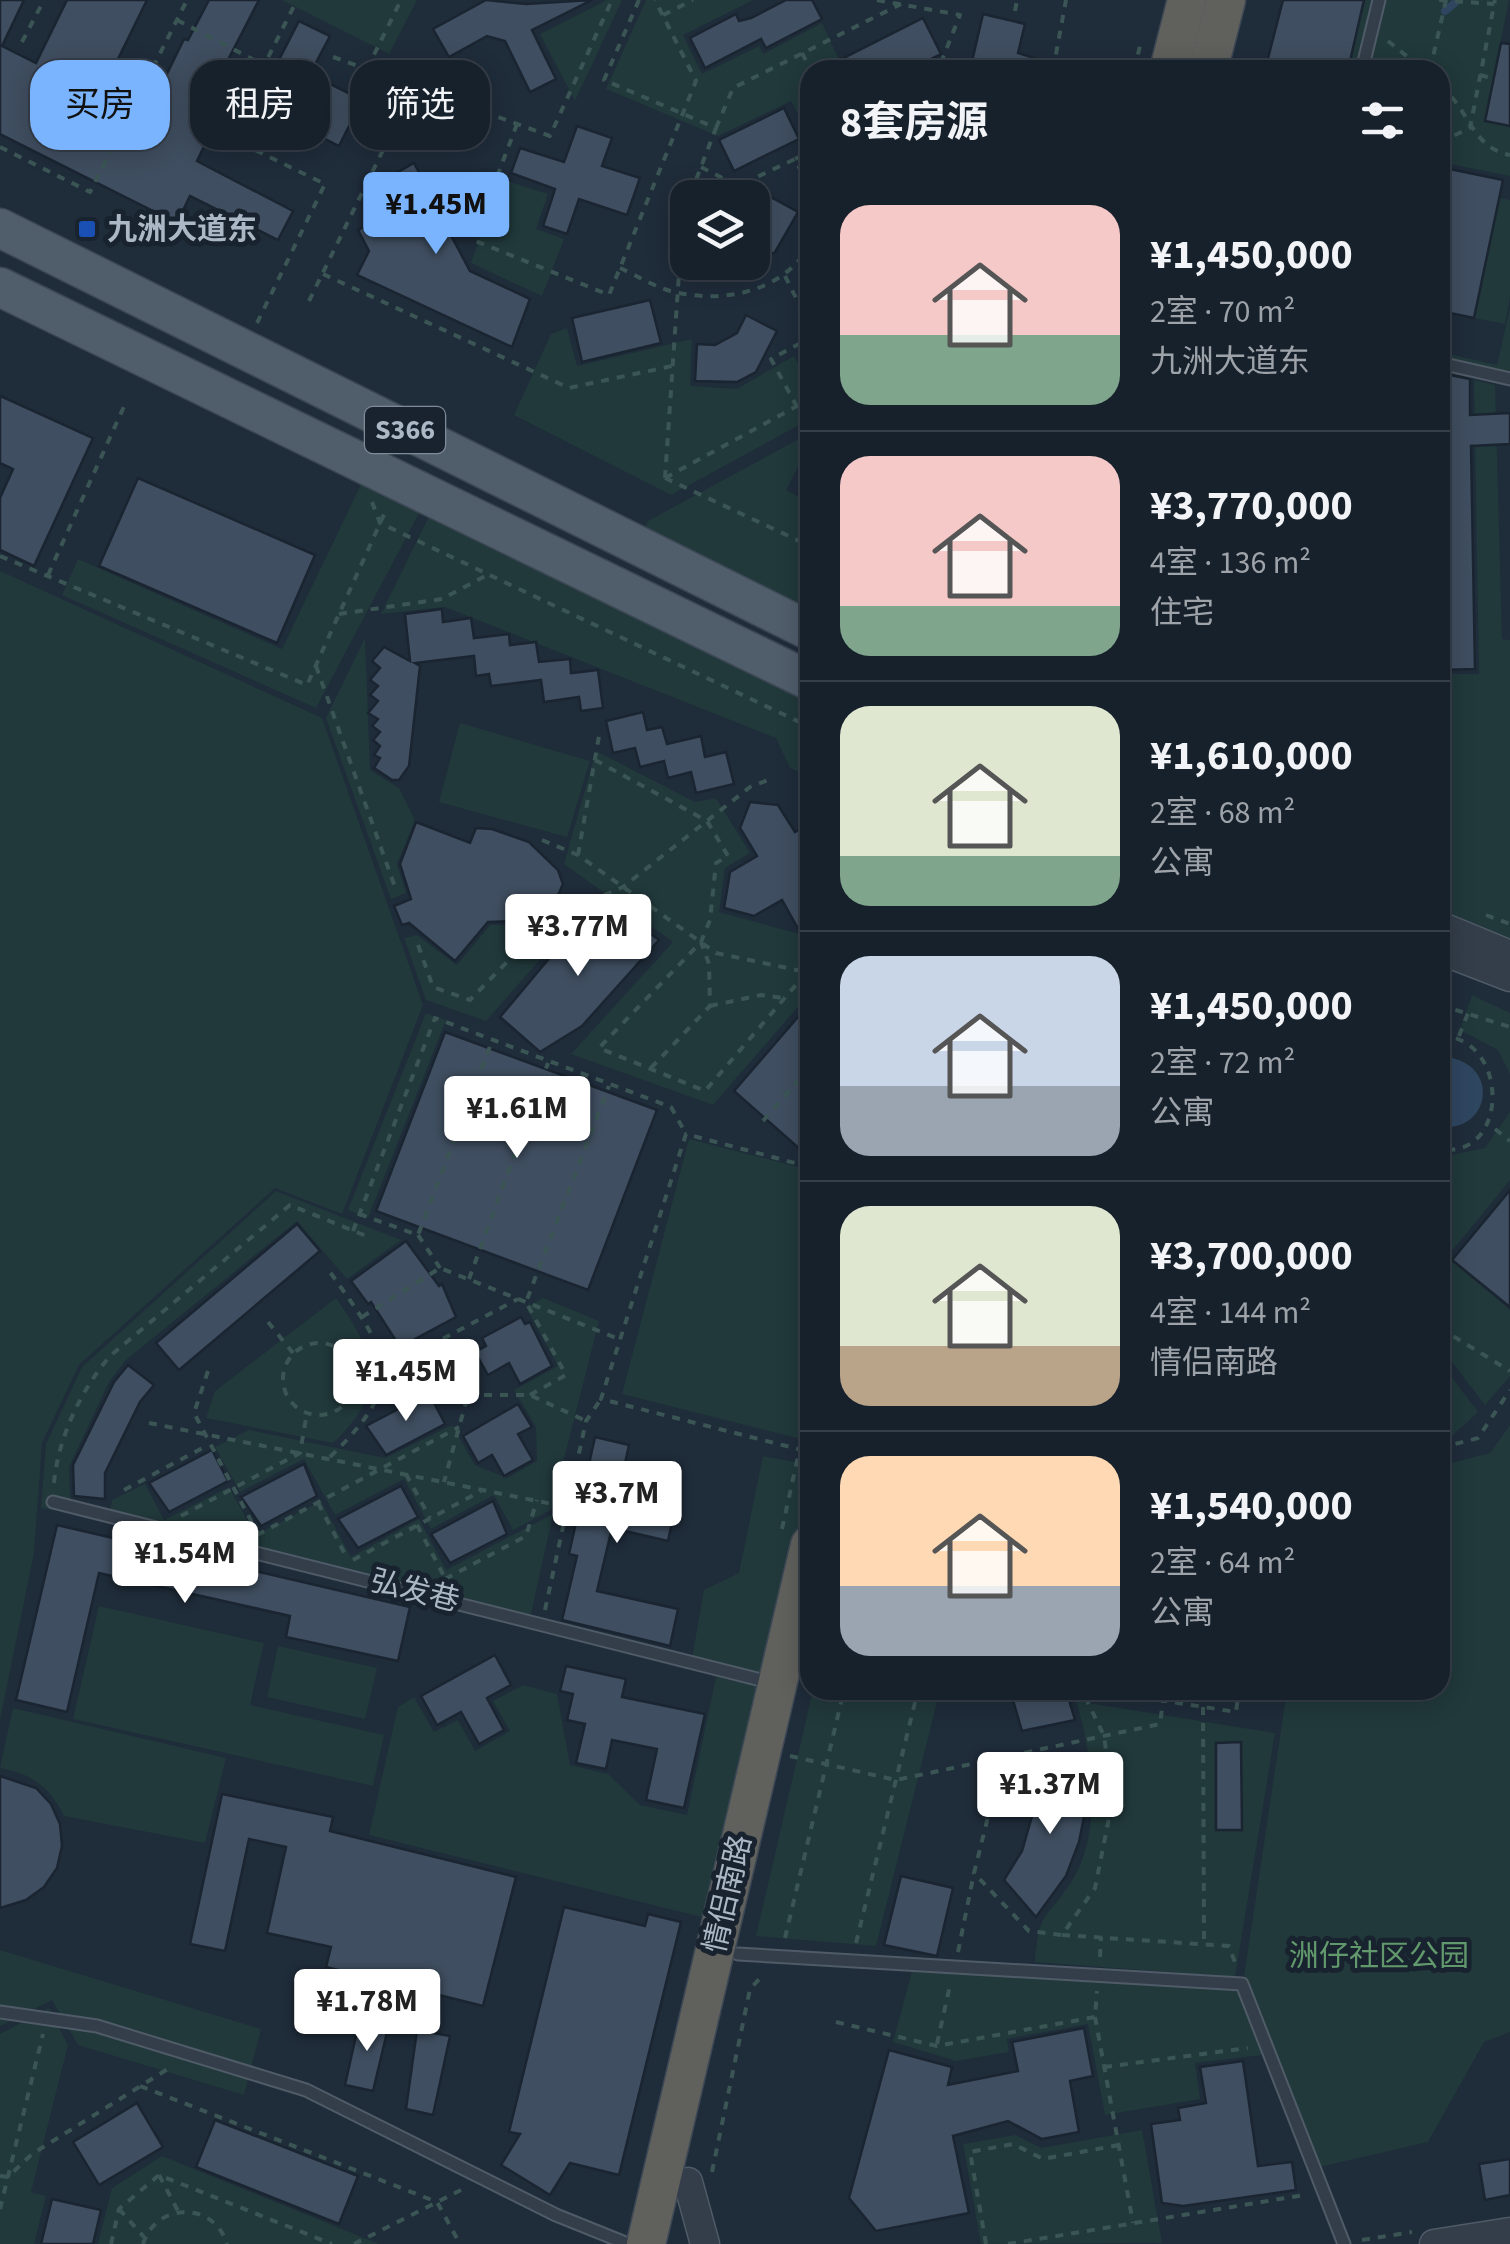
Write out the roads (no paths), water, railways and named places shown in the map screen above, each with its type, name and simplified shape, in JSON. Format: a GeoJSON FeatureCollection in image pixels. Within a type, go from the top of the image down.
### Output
{"type":"FeatureCollection","features":[{"type":"Feature","properties":{"kind":"highway"},"geometry":{"type":"LineString","coordinates":[[1172,60],[1187,0]]}},
{"type":"Feature","properties":{"kind":"highway"},"geometry":{"type":"LineString","coordinates":[[1211,60],[1226,0]]}},
{"type":"Feature","properties":{"kind":"highway","name":"情侣南路"},"geometry":{"type":"LineString","coordinates":[[646,2244],[800,1587]]}},
{"type":"Feature","properties":{"kind":"highway","name":"情侣南路"},"geometry":{"type":"LineString","coordinates":[[672,2244],[700,2184],[738,1954],[800,1695]]}},
{"type":"Feature","properties":{"kind":"main road","name":"S366"},"geometry":{"type":"LineString","coordinates":[[0,228],[800,625]]}},
{"type":"Feature","properties":{"kind":"main road","name":"S366"},"geometry":{"type":"LineString","coordinates":[[0,287],[383,485],[800,676]]}},
{"type":"Feature","properties":{"kind":"main road"},"geometry":{"type":"LineString","coordinates":[[730,642],[746,599]]}},
{"type":"Feature","properties":{"kind":"street"},"geometry":{"type":"LineString","coordinates":[[1450,930],[1510,955]]}},
{"type":"Feature","properties":{"kind":"street"},"geometry":{"type":"LineString","coordinates":[[1450,954],[1510,976]]}},
{"type":"Feature","properties":{"kind":"street"},"geometry":{"type":"LineString","coordinates":[[700,2184],[704,2244]]}},
{"type":"Feature","properties":{"kind":"street"},"geometry":{"type":"LineString","coordinates":[[1434,2244],[1510,2232]]}},
{"type":"Feature","properties":{"kind":"lane"},"geometry":{"type":"LineString","coordinates":[[1364,60],[1379,0]]}},
{"type":"Feature","properties":{"kind":"lane"},"geometry":{"type":"LineString","coordinates":[[1450,364],[1510,378]]}},
{"type":"Feature","properties":{"kind":"lane","name":"弘发巷"},"geometry":{"type":"LineString","coordinates":[[53,1502],[777,1684]]}},
{"type":"Feature","properties":{"kind":"lane"},"geometry":{"type":"LineString","coordinates":[[738,1954],[1242,1984],[1344,2244]]}},
{"type":"Feature","properties":{"kind":"lane"},"geometry":{"type":"LineString","coordinates":[[0,2012],[47,2016],[306,2090],[484,2179],[628,2244]]}},
{"type":"Feature","properties":{"kind":"water"},"geometry":{"type":"Polygon","coordinates":[[[1450,1058],[1467,1064],[1477,1074],[1482,1099],[1469,1120],[1450,1126],[1450,1058]]]}},
{"type":"Feature","properties":{"kind":"waterway"},"geometry":{"type":"LineString","coordinates":[[1445,11],[1456,2]]}},
{"type":"Feature","properties":{"kind":"place","name":"九洲大道东"},"geometry":{"type":"Point","coordinates":[87,229]}},
{"type":"Feature","properties":{"kind":"park label","name":"洲仔社区公园"},"geometry":{"type":"Point","coordinates":[1379,1956]}}]}
